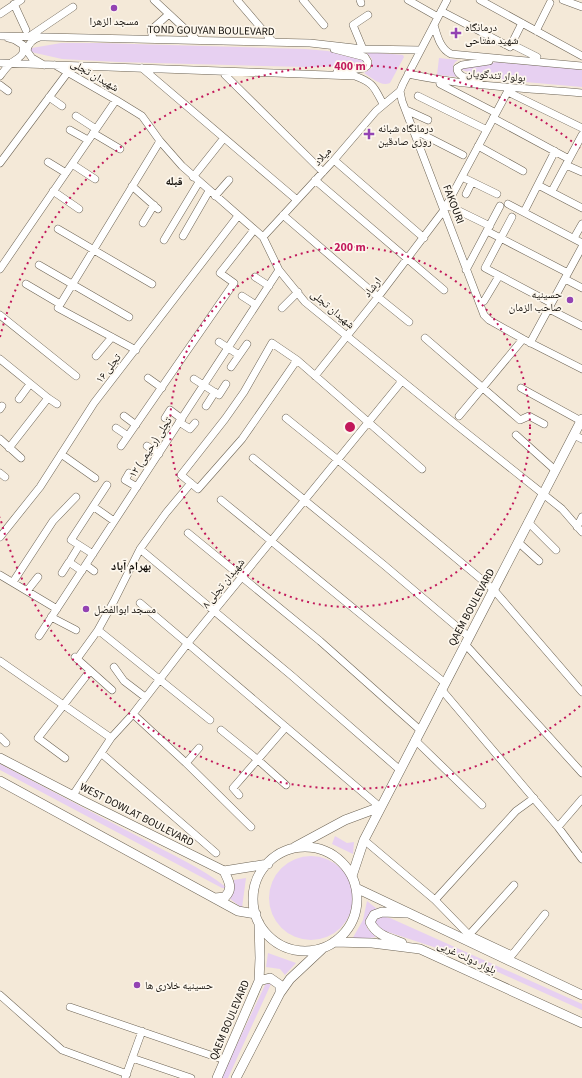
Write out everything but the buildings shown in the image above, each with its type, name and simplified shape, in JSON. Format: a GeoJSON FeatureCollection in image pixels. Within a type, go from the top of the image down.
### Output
{"type":"FeatureCollection","features":[{"type":"Feature","properties":{"kind":"main road","name":"QAEM BOULEVARD"},"geometry":{"type":"LineString","coordinates":[[352,876],[358,852],[380,807],[581,420]]}},
{"type":"Feature","properties":{"kind":"main road","name":"WEST DOWLAT BOULEVARD"},"geometry":{"type":"LineString","coordinates":[[0,758],[224,871]]}},
{"type":"Feature","properties":{"kind":"main road"},"geometry":{"type":"LineString","coordinates":[[0,781],[238,911],[257,918]]}},
{"type":"Feature","properties":{"kind":"main road"},"geometry":{"type":"LineString","coordinates":[[323,948],[298,950],[286,947],[275,941],[266,932],[257,918],[254,898],[255,885],[260,874],[277,856],[345,820],[380,807]]}},
{"type":"Feature","properties":{"kind":"main road"},"geometry":{"type":"LineString","coordinates":[[236,1078],[280,993],[290,979],[323,948],[344,934],[351,924],[356,912],[356,888],[352,876],[336,857],[325,851],[313,848],[288,850]]}},
{"type":"Feature","properties":{"kind":"main road"},"geometry":{"type":"LineString","coordinates":[[215,898],[225,897],[230,890],[230,883],[224,871],[268,864]]}},
{"type":"Feature","properties":{"kind":"main road","name":"بلوار دولت غربی"},"geometry":{"type":"LineString","coordinates":[[356,888],[582,995]]}},
{"type":"Feature","properties":{"kind":"main road"},"geometry":{"type":"LineString","coordinates":[[411,913],[382,912],[374,915],[370,922],[374,930],[388,938],[420,949]]}},
{"type":"Feature","properties":{"kind":"main road","name":"QAEM BOULEVARD"},"geometry":{"type":"LineString","coordinates":[[217,1078],[259,981],[260,958],[257,918]]}},
{"type":"Feature","properties":{"kind":"main road","name":"بلوار دولت غربی"},"geometry":{"type":"LineString","coordinates":[[334,942],[372,943],[420,949],[582,1023]]}},
{"type":"Feature","properties":{"kind":"main road"},"geometry":{"type":"LineString","coordinates":[[259,981],[270,978],[280,985],[280,993]]}},
{"type":"Feature","properties":{"kind":"street"},"geometry":{"type":"LineString","coordinates":[[0,14],[21,0]]}},
{"type":"Feature","properties":{"kind":"street"},"geometry":{"type":"LineString","coordinates":[[154,0],[197,40]]}},
{"type":"Feature","properties":{"kind":"street"},"geometry":{"type":"LineString","coordinates":[[303,0],[324,25]]}},
{"type":"Feature","properties":{"kind":"street"},"geometry":{"type":"LineString","coordinates":[[408,0],[537,57]]}},
{"type":"Feature","properties":{"kind":"street"},"geometry":{"type":"LineString","coordinates":[[400,91],[446,0]]}},
{"type":"Feature","properties":{"kind":"street"},"geometry":{"type":"LineString","coordinates":[[480,0],[536,30],[581,62]]}},
{"type":"Feature","properties":{"kind":"street"},"geometry":{"type":"LineString","coordinates":[[241,1],[274,42]]}},
{"type":"Feature","properties":{"kind":"street"},"geometry":{"type":"LineString","coordinates":[[567,1],[582,7]]}},
{"type":"Feature","properties":{"kind":"street"},"geometry":{"type":"LineString","coordinates":[[536,30],[550,3]]}},
{"type":"Feature","properties":{"kind":"street"},"geometry":{"type":"LineString","coordinates":[[14,4],[28,33],[73,7]]}},
{"type":"Feature","properties":{"kind":"street"},"geometry":{"type":"LineString","coordinates":[[153,39],[151,30],[169,14]]}},
{"type":"Feature","properties":{"kind":"street"},"geometry":{"type":"LineString","coordinates":[[363,49],[353,25],[368,15]]}},
{"type":"Feature","properties":{"kind":"street"},"geometry":{"type":"LineString","coordinates":[[510,46],[522,23]]}},
{"type":"Feature","properties":{"kind":"street","name":"بولوار تندگویان"},"geometry":{"type":"LineString","coordinates":[[434,25],[439,40],[446,52],[451,54],[499,59],[581,62]]}},
{"type":"Feature","properties":{"kind":"street","name":"TOND GOUYAN BOULEVARD"},"geometry":{"type":"LineString","coordinates":[[0,36],[28,33],[44,37],[310,43],[363,49],[420,50]]}},
{"type":"Feature","properties":{"kind":"street"},"geometry":{"type":"LineString","coordinates":[[0,36],[15,40],[23,45],[24,50],[22,55],[10,64],[0,76]]}},
{"type":"Feature","properties":{"kind":"street"},"geometry":{"type":"LineString","coordinates":[[44,37],[38,37],[31,42],[26,51],[32,58],[45,65]]}},
{"type":"Feature","properties":{"kind":"street"},"geometry":{"type":"LineString","coordinates":[[310,43],[363,57],[368,60],[367,66],[364,68],[318,75]]}},
{"type":"Feature","properties":{"kind":"street"},"geometry":{"type":"LineString","coordinates":[[496,86],[462,76],[457,70],[462,64],[499,59]]}},
{"type":"Feature","properties":{"kind":"street"},"geometry":{"type":"LineString","coordinates":[[0,63],[354,76],[372,84],[383,104]]}},
{"type":"Feature","properties":{"kind":"street","name":"شهیدان تجلی"},"geometry":{"type":"LineString","coordinates":[[55,65],[142,116],[160,141],[182,166],[263,237],[279,270],[305,302],[543,493],[562,509],[580,530]]}},
{"type":"Feature","properties":{"kind":"street"},"geometry":{"type":"LineString","coordinates":[[142,68],[297,200]]}},
{"type":"Feature","properties":{"kind":"street"},"geometry":{"type":"LineString","coordinates":[[0,163],[68,72]]}},
{"type":"Feature","properties":{"kind":"street","name":"بولوار تندگویان"},"geometry":{"type":"LineString","coordinates":[[408,74],[439,80],[496,86],[509,89],[582,93]]}},
{"type":"Feature","properties":{"kind":"street"},"geometry":{"type":"LineString","coordinates":[[225,75],[323,172]]}},
{"type":"Feature","properties":{"kind":"street"},"geometry":{"type":"LineString","coordinates":[[439,80],[440,84],[555,151],[582,172]]}},
{"type":"Feature","properties":{"kind":"street"},"geometry":{"type":"LineString","coordinates":[[0,85],[8,91]]}},
{"type":"Feature","properties":{"kind":"street"},"geometry":{"type":"LineString","coordinates":[[509,89],[582,134],[552,192]]}},
{"type":"Feature","properties":{"kind":"street","name":"ارشاد"},"geometry":{"type":"LineString","coordinates":[[315,376],[408,259],[446,207],[509,89]]}},
{"type":"Feature","properties":{"kind":"street","name":"میلاد"},"geometry":{"type":"LineString","coordinates":[[263,237],[334,160],[376,111],[400,91]]}},
{"type":"Feature","properties":{"kind":"street","name":"FAKOURI"},"geometry":{"type":"LineString","coordinates":[[400,91],[406,110],[446,207],[466,270],[484,315],[489,320],[523,340],[581,367]]}},
{"type":"Feature","properties":{"kind":"street"},"geometry":{"type":"LineString","coordinates":[[418,96],[487,130]]}},
{"type":"Feature","properties":{"kind":"street"},"geometry":{"type":"LineString","coordinates":[[49,97],[62,106]]}},
{"type":"Feature","properties":{"kind":"street"},"geometry":{"type":"LineString","coordinates":[[0,269],[116,100]]}},
{"type":"Feature","properties":{"kind":"street"},"geometry":{"type":"LineString","coordinates":[[406,110],[428,120]]}},
{"type":"Feature","properties":{"kind":"street"},"geometry":{"type":"LineString","coordinates":[[76,116],[120,149]]}},
{"type":"Feature","properties":{"kind":"street"},"geometry":{"type":"LineString","coordinates":[[70,130],[88,140]]}},
{"type":"Feature","properties":{"kind":"street"},"geometry":{"type":"LineString","coordinates":[[414,130],[463,155]]}},
{"type":"Feature","properties":{"kind":"street"},"geometry":{"type":"LineString","coordinates":[[164,240],[196,179],[224,138]]}},
{"type":"Feature","properties":{"kind":"street"},"geometry":{"type":"LineString","coordinates":[[59,306],[160,141]]}},
{"type":"Feature","properties":{"kind":"street"},"geometry":{"type":"LineString","coordinates":[[478,146],[523,171]]}},
{"type":"Feature","properties":{"kind":"street"},"geometry":{"type":"LineString","coordinates":[[524,212],[555,151]]}},
{"type":"Feature","properties":{"kind":"street"},"geometry":{"type":"LineString","coordinates":[[334,160],[424,238]]}},
{"type":"Feature","properties":{"kind":"street"},"geometry":{"type":"LineString","coordinates":[[48,162],[66,173]]}},
{"type":"Feature","properties":{"kind":"street"},"geometry":{"type":"LineString","coordinates":[[72,164],[95,178]]}},
{"type":"Feature","properties":{"kind":"street"},"geometry":{"type":"LineString","coordinates":[[462,177],[497,194]]}},
{"type":"Feature","properties":{"kind":"street"},"geometry":{"type":"LineString","coordinates":[[216,196],[229,180]]}},
{"type":"Feature","properties":{"kind":"street"},"geometry":{"type":"LineString","coordinates":[[315,180],[444,290]]}},
{"type":"Feature","properties":{"kind":"street"},"geometry":{"type":"LineString","coordinates":[[466,194],[472,182]]}},
{"type":"Feature","properties":{"kind":"street"},"geometry":{"type":"LineString","coordinates":[[538,184],[582,208]]}},
{"type":"Feature","properties":{"kind":"street"},"geometry":{"type":"LineString","coordinates":[[132,186],[156,207],[143,222]]}},
{"type":"Feature","properties":{"kind":"street"},"geometry":{"type":"LineString","coordinates":[[183,236],[209,190]]}},
{"type":"Feature","properties":{"kind":"street"},"geometry":{"type":"LineString","coordinates":[[53,191],[79,208]]}},
{"type":"Feature","properties":{"kind":"street"},"geometry":{"type":"LineString","coordinates":[[508,204],[582,243]]}},
{"type":"Feature","properties":{"kind":"street"},"geometry":{"type":"LineString","coordinates":[[466,270],[500,206]]}},
{"type":"Feature","properties":{"kind":"street"},"geometry":{"type":"LineString","coordinates":[[446,207],[488,228],[501,239],[566,276],[582,288]]}},
{"type":"Feature","properties":{"kind":"street"},"geometry":{"type":"LineString","coordinates":[[283,215],[409,322]]}},
{"type":"Feature","properties":{"kind":"street","name":"۱۶ تجلی"},"geometry":{"type":"LineString","coordinates":[[0,537],[40,487],[94,403],[238,216]]}},
{"type":"Feature","properties":{"kind":"street"},"geometry":{"type":"LineString","coordinates":[[512,217],[485,268],[580,325],[582,317]]}},
{"type":"Feature","properties":{"kind":"street"},"geometry":{"type":"LineString","coordinates":[[574,238],[582,224]]}},
{"type":"Feature","properties":{"kind":"street"},"geometry":{"type":"LineString","coordinates":[[58,229],[152,284]]}},
{"type":"Feature","properties":{"kind":"street"},"geometry":{"type":"LineString","coordinates":[[121,446],[234,283],[220,273],[254,230]]}},
{"type":"Feature","properties":{"kind":"street"},"geometry":{"type":"LineString","coordinates":[[530,343],[581,251]]}},
{"type":"Feature","properties":{"kind":"street"},"geometry":{"type":"LineString","coordinates":[[39,265],[129,317]]}},
{"type":"Feature","properties":{"kind":"street","name":"۱۲ تجلی (رحیمی)"},"geometry":{"type":"LineString","coordinates":[[39,636],[279,270]]}},
{"type":"Feature","properties":{"kind":"street"},"geometry":{"type":"LineString","coordinates":[[484,302],[499,276]]}},
{"type":"Feature","properties":{"kind":"street"},"geometry":{"type":"LineString","coordinates":[[255,277],[269,286]]}},
{"type":"Feature","properties":{"kind":"street"},"geometry":{"type":"LineString","coordinates":[[26,284],[59,306],[136,350]]}},
{"type":"Feature","properties":{"kind":"street"},"geometry":{"type":"LineString","coordinates":[[282,308],[298,292]]}},
{"type":"Feature","properties":{"kind":"street"},"geometry":{"type":"LineString","coordinates":[[242,296],[256,305]]}},
{"type":"Feature","properties":{"kind":"street"},"geometry":{"type":"LineString","coordinates":[[0,315],[76,376]]}},
{"type":"Feature","properties":{"kind":"street"},"geometry":{"type":"LineString","coordinates":[[96,356],[112,337]]}},
{"type":"Feature","properties":{"kind":"street"},"geometry":{"type":"LineString","coordinates":[[425,338],[520,420],[529,416],[544,424]]}},
{"type":"Feature","properties":{"kind":"street"},"geometry":{"type":"LineString","coordinates":[[459,416],[523,340]]}},
{"type":"Feature","properties":{"kind":"street"},"geometry":{"type":"LineString","coordinates":[[218,342],[239,355]]}},
{"type":"Feature","properties":{"kind":"street"},"geometry":{"type":"LineString","coordinates":[[296,360],[242,439],[198,489],[181,475],[244,392],[272,343],[296,360],[422,469]]}},
{"type":"Feature","properties":{"kind":"street"},"geometry":{"type":"LineString","coordinates":[[231,366],[247,344]]}},
{"type":"Feature","properties":{"kind":"street"},"geometry":{"type":"LineString","coordinates":[[1,363],[57,404]]}},
{"type":"Feature","properties":{"kind":"street"},"geometry":{"type":"LineString","coordinates":[[148,378],[162,388]]}},
{"type":"Feature","properties":{"kind":"street"},"geometry":{"type":"LineString","coordinates":[[194,379],[217,394]]}},
{"type":"Feature","properties":{"kind":"street","name":"شهیدان تجلی ۸"},"geometry":{"type":"LineString","coordinates":[[73,795],[111,738],[133,714],[144,697],[243,578],[271,541],[402,381]]}},
{"type":"Feature","properties":{"kind":"street"},"geometry":{"type":"LineString","coordinates":[[19,399],[30,384]]}},
{"type":"Feature","properties":{"kind":"street"},"geometry":{"type":"LineString","coordinates":[[206,406],[226,384]]}},
{"type":"Feature","properties":{"kind":"street"},"geometry":{"type":"LineString","coordinates":[[521,388],[581,420]]}},
{"type":"Feature","properties":{"kind":"street"},"geometry":{"type":"LineString","coordinates":[[9,448],[48,398]]}},
{"type":"Feature","properties":{"kind":"street"},"geometry":{"type":"LineString","coordinates":[[165,418],[170,410],[190,430],[195,423]]}},
{"type":"Feature","properties":{"kind":"street"},"geometry":{"type":"LineString","coordinates":[[124,416],[136,425]]}},
{"type":"Feature","properties":{"kind":"street"},"geometry":{"type":"LineString","coordinates":[[286,418],[493,589],[582,692]]}},
{"type":"Feature","properties":{"kind":"street"},"geometry":{"type":"LineString","coordinates":[[116,428],[128,436]]}},
{"type":"Feature","properties":{"kind":"street"},"geometry":{"type":"LineString","coordinates":[[516,435],[555,470]]}},
{"type":"Feature","properties":{"kind":"street"},"geometry":{"type":"LineString","coordinates":[[574,435],[582,439]]}},
{"type":"Feature","properties":{"kind":"street"},"geometry":{"type":"LineString","coordinates":[[0,439],[21,458]]}},
{"type":"Feature","properties":{"kind":"street"},"geometry":{"type":"LineString","coordinates":[[147,446],[159,454]]}},
{"type":"Feature","properties":{"kind":"street"},"geometry":{"type":"LineString","coordinates":[[61,454],[95,478]]}},
{"type":"Feature","properties":{"kind":"street"},"geometry":{"type":"LineString","coordinates":[[253,458],[384,565],[467,640],[582,773]]}},
{"type":"Feature","properties":{"kind":"street"},"geometry":{"type":"LineString","coordinates":[[129,473],[125,480],[137,487]]}},
{"type":"Feature","properties":{"kind":"street"},"geometry":{"type":"LineString","coordinates":[[112,690],[76,658],[98,630],[120,591],[140,549],[166,513],[191,483]]}},
{"type":"Feature","properties":{"kind":"street"},"geometry":{"type":"LineString","coordinates":[[93,554],[71,540],[107,486]]}},
{"type":"Feature","properties":{"kind":"street"},"geometry":{"type":"LineString","coordinates":[[12,582],[53,521],[76,497]]}},
{"type":"Feature","properties":{"kind":"street"},"geometry":{"type":"LineString","coordinates":[[221,500],[358,612],[443,686],[558,827],[582,859]]}},
{"type":"Feature","properties":{"kind":"street"},"geometry":{"type":"LineString","coordinates":[[94,507],[114,521]]}},
{"type":"Feature","properties":{"kind":"street"},"geometry":{"type":"LineString","coordinates":[[580,530],[582,517]]}},
{"type":"Feature","properties":{"kind":"street"},"geometry":{"type":"LineString","coordinates":[[528,522],[556,550]]}},
{"type":"Feature","properties":{"kind":"street"},"geometry":{"type":"LineString","coordinates":[[188,533],[320,641],[420,730]]}},
{"type":"Feature","properties":{"kind":"street"},"geometry":{"type":"LineString","coordinates":[[518,542],[539,561]]}},
{"type":"Feature","properties":{"kind":"street"},"geometry":{"type":"LineString","coordinates":[[71,559],[79,546]]}},
{"type":"Feature","properties":{"kind":"street"},"geometry":{"type":"LineString","coordinates":[[140,549],[292,676],[400,770]]}},
{"type":"Feature","properties":{"kind":"street"},"geometry":{"type":"LineString","coordinates":[[62,573],[69,562],[94,571]]}},
{"type":"Feature","properties":{"kind":"street"},"geometry":{"type":"LineString","coordinates":[[0,575],[57,609]]}},
{"type":"Feature","properties":{"kind":"street"},"geometry":{"type":"LineString","coordinates":[[27,591],[38,576]]}},
{"type":"Feature","properties":{"kind":"street"},"geometry":{"type":"LineString","coordinates":[[140,603],[380,807]]}},
{"type":"Feature","properties":{"kind":"street"},"geometry":{"type":"LineString","coordinates":[[51,618],[76,630]]}},
{"type":"Feature","properties":{"kind":"street"},"geometry":{"type":"LineString","coordinates":[[98,630],[210,720]]}},
{"type":"Feature","properties":{"kind":"street"},"geometry":{"type":"LineString","coordinates":[[0,661],[111,738]]}},
{"type":"Feature","properties":{"kind":"street"},"geometry":{"type":"LineString","coordinates":[[114,667],[124,681],[144,697]]}},
{"type":"Feature","properties":{"kind":"street"},"geometry":{"type":"LineString","coordinates":[[65,758],[38,738],[90,671]]}},
{"type":"Feature","properties":{"kind":"street"},"geometry":{"type":"LineString","coordinates":[[133,714],[186,762],[251,827]]}},
{"type":"Feature","properties":{"kind":"street"},"geometry":{"type":"LineString","coordinates":[[239,795],[233,788],[286,727]]}},
{"type":"Feature","properties":{"kind":"street"},"geometry":{"type":"LineString","coordinates":[[221,730],[286,785]]}},
{"type":"Feature","properties":{"kind":"street"},"geometry":{"type":"LineString","coordinates":[[0,737],[6,743]]}},
{"type":"Feature","properties":{"kind":"street"},"geometry":{"type":"LineString","coordinates":[[415,740],[482,806]]}},
{"type":"Feature","properties":{"kind":"street"},"geometry":{"type":"LineString","coordinates":[[186,762],[199,748]]}},
{"type":"Feature","properties":{"kind":"street"},"geometry":{"type":"LineString","coordinates":[[101,753],[216,854]]}},
{"type":"Feature","properties":{"kind":"street"},"geometry":{"type":"LineString","coordinates":[[435,900],[516,811],[534,798]]}},
{"type":"Feature","properties":{"kind":"street"},"geometry":{"type":"LineString","coordinates":[[558,827],[582,798]]}},
{"type":"Feature","properties":{"kind":"street"},"geometry":{"type":"LineString","coordinates":[[364,840],[435,900],[469,936],[512,955],[545,914]]}},
{"type":"Feature","properties":{"kind":"street"},"geometry":{"type":"LineString","coordinates":[[469,936],[514,885]]}},
{"type":"Feature","properties":{"kind":"street"},"geometry":{"type":"LineString","coordinates":[[0,995],[62,1050],[126,1076],[142,1031]]}},
{"type":"Feature","properties":{"kind":"street"},"geometry":{"type":"LineString","coordinates":[[70,1007],[225,1060]]}},
{"type":"Feature","properties":{"kind":"street"},"geometry":{"type":"LineString","coordinates":[[132,1058],[192,1078]]}},
{"type":"Feature","properties":{"kind":"shaded area"},"geometry":{"type":"Polygon","coordinates":[[[61,43],[305,49],[328,51],[363,60],[364,65],[305,67],[118,62],[62,59],[31,52],[30,50],[32,48],[61,43]]]}},
{"type":"Feature","properties":{"kind":"shaded area"},"geometry":{"type":"Polygon","coordinates":[[[367,53],[403,55],[404,57],[390,83],[380,83],[364,73],[372,68],[372,59],[367,53]]]}},
{"type":"Feature","properties":{"kind":"shaded area"},"geometry":{"type":"Polygon","coordinates":[[[439,58],[458,60],[453,66],[457,77],[437,75],[439,58]]]}},
{"type":"Feature","properties":{"kind":"shaded area"},"geometry":{"type":"Polygon","coordinates":[[[497,62],[582,69],[582,87],[492,79],[462,70],[461,68],[497,62]]]}},
{"type":"Feature","properties":{"kind":"shaded area"},"geometry":{"type":"Polygon","coordinates":[[[0,764],[186,862],[227,888],[222,888],[0,770],[0,764]]]}},
{"type":"Feature","properties":{"kind":"shaded area"},"geometry":{"type":"Polygon","coordinates":[[[335,836],[347,843],[354,842],[353,854],[332,844],[335,836]]]}},
{"type":"Feature","properties":{"kind":"shaded area"},"geometry":{"type":"Polygon","coordinates":[[[303,856],[319,856],[335,863],[346,874],[353,890],[353,906],[350,914],[341,928],[335,933],[319,940],[303,940],[287,933],[276,922],[269,906],[269,890],[276,874],[287,863],[303,856]]]}},
{"type":"Feature","properties":{"kind":"shaded area"},"geometry":{"type":"Polygon","coordinates":[[[246,878],[242,908],[229,898],[233,894],[234,880],[246,878]]]}},
{"type":"Feature","properties":{"kind":"shaded area"},"geometry":{"type":"Polygon","coordinates":[[[367,901],[377,909],[366,920],[367,928],[376,937],[351,941],[363,920],[367,901]]]}},
{"type":"Feature","properties":{"kind":"shaded area"},"geometry":{"type":"Polygon","coordinates":[[[381,916],[390,918],[580,1003],[582,1004],[582,1010],[467,958],[382,930],[374,923],[376,918],[381,916]]]}},
{"type":"Feature","properties":{"kind":"shaded area"},"geometry":{"type":"Polygon","coordinates":[[[268,953],[296,963],[285,975],[280,969],[266,967],[268,953]]]}},
{"type":"Feature","properties":{"kind":"shaded area"},"geometry":{"type":"Polygon","coordinates":[[[266,983],[271,984],[228,1078],[221,1078],[266,983]]]}},
{"type":"Feature","properties":{"kind":"place","name":"مسجد الزهرا"},"geometry":{"type":"Point","coordinates":[114,8]}},
{"type":"Feature","properties":{"kind":"place","name":"درمانگاه شهید مفتاحی"},"geometry":{"type":"Point","coordinates":[456,33]}},
{"type":"Feature","properties":{"kind":"place","name":"درمانگاه شبانه روزی صادقین"},"geometry":{"type":"Point","coordinates":[369,134]}},
{"type":"Feature","properties":{"kind":"place","name":"حسینیه صاحب الزمان"},"geometry":{"type":"Point","coordinates":[570,300]}},
{"type":"Feature","properties":{"kind":"place","name":"مسجد ابوالفضل"},"geometry":{"type":"Point","coordinates":[86,609]}},
{"type":"Feature","properties":{"kind":"place","name":"حسینیه خلاری ها"},"geometry":{"type":"Point","coordinates":[137,985]}},
{"type":"Feature","properties":{"kind":"district","name":"قبله"},"geometry":{"type":"Point","coordinates":[174,181]}},
{"type":"Feature","properties":{"kind":"district","name":"بهرام آباد"},"geometry":{"type":"Point","coordinates":[131,566]}}]}
